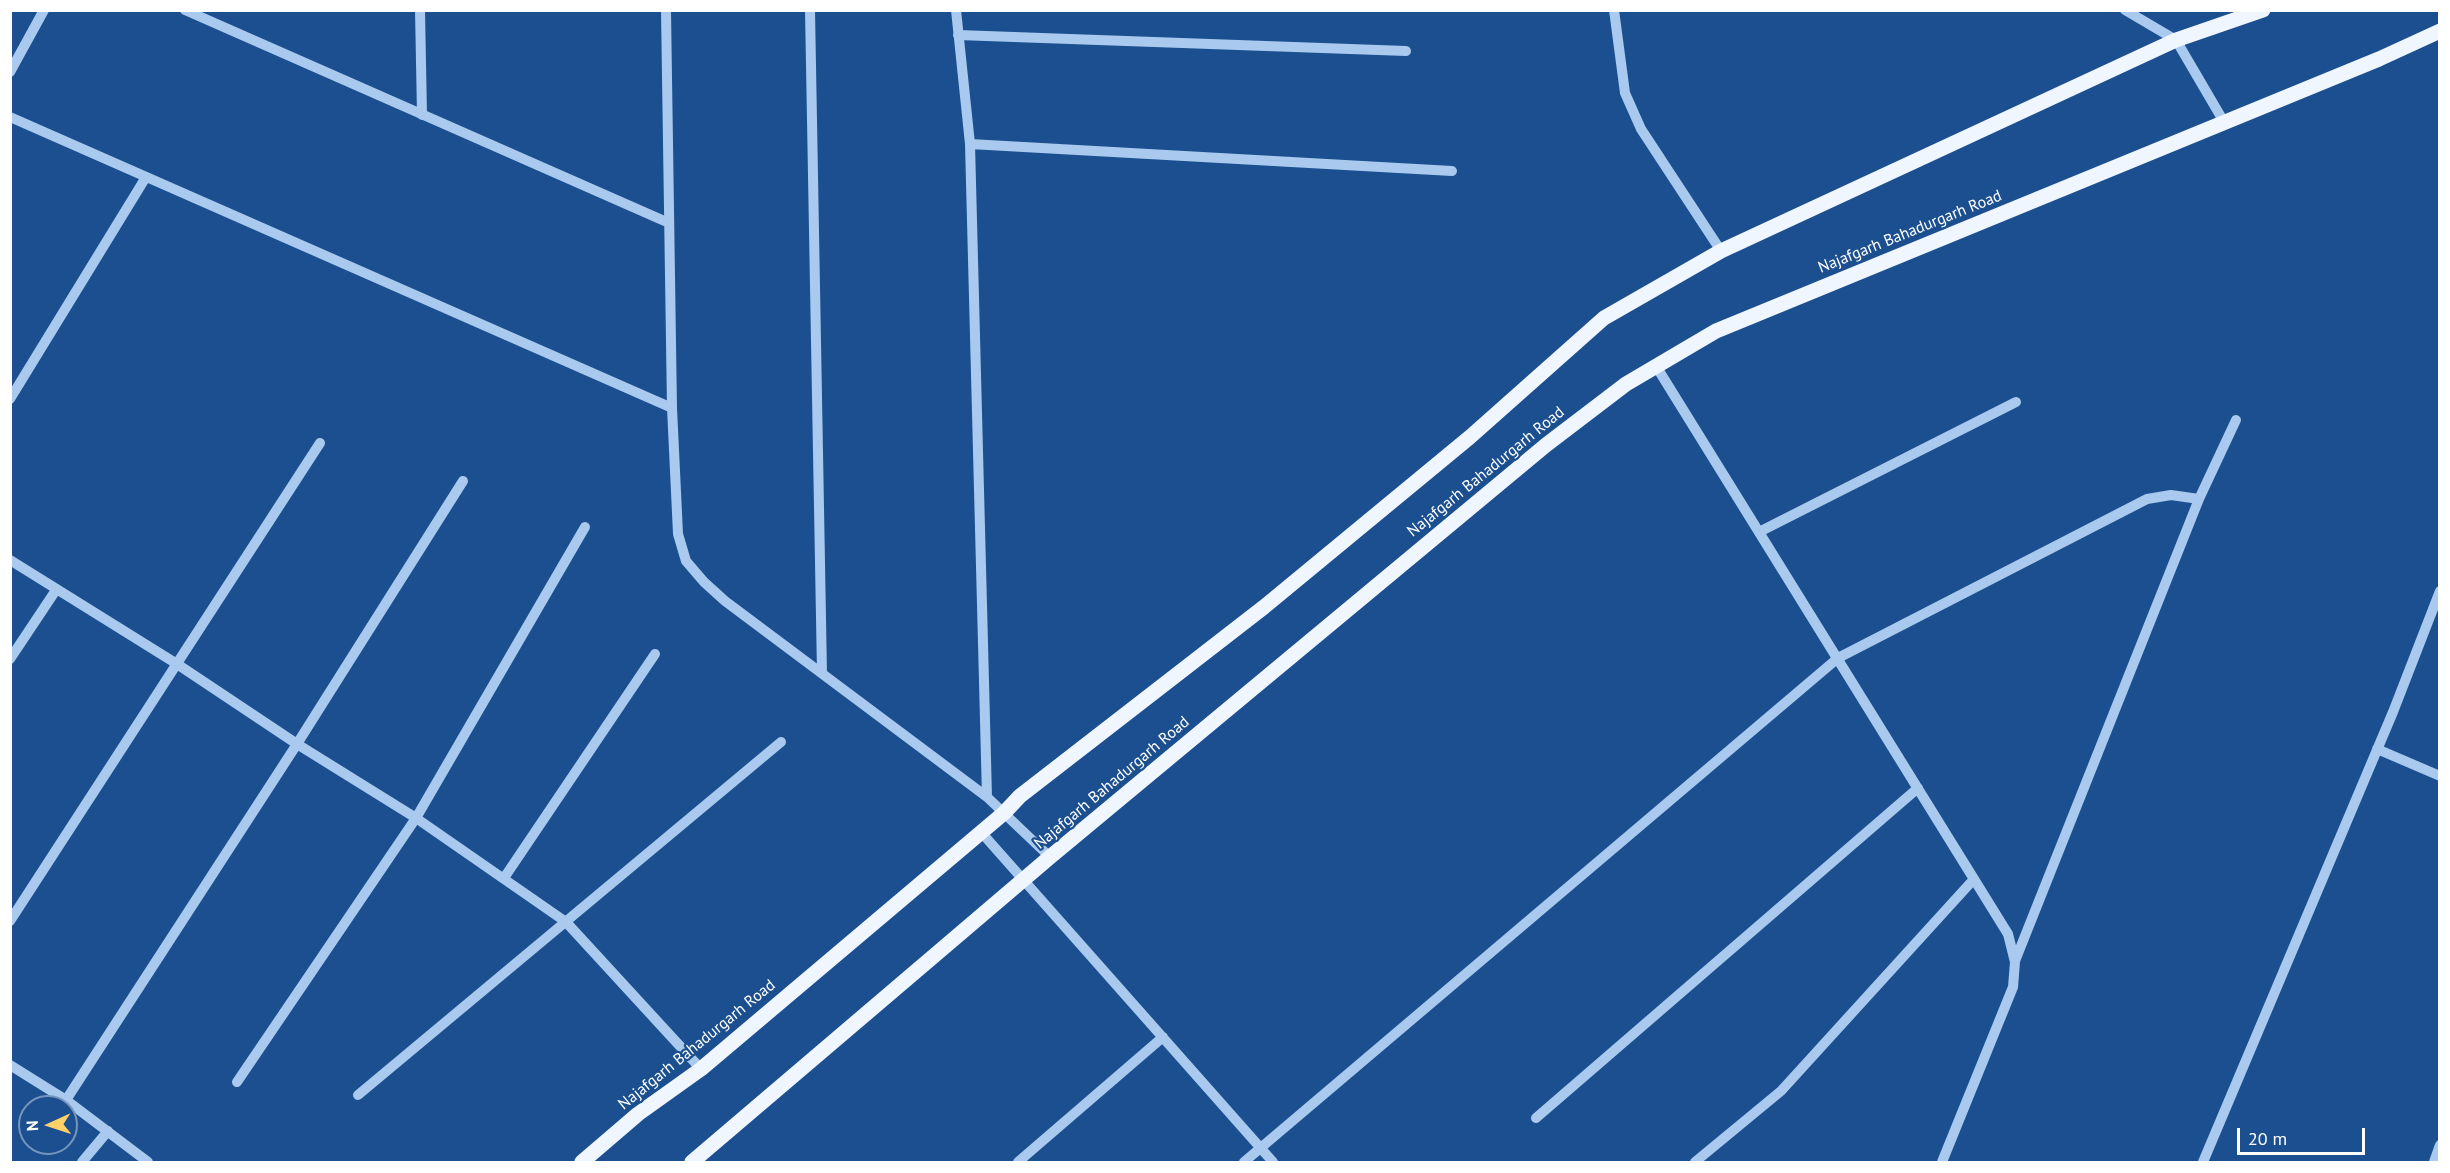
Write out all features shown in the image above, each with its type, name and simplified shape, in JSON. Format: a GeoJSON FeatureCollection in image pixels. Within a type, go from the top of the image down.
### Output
{"type":"FeatureCollection","features":[{"type":"Feature","properties":{"kind":"main road","name":"Najafgarh Bahadurgarh Road"},"geometry":{"type":"LineString","coordinates":[[582,1162],[638,1114],[701,1068],[1004,813],[1020,795],[1264,607],[1452,452],[1604,318],[1721,251],[2176,40],[2263,10]]}},
{"type":"Feature","properties":{"kind":"main road","name":"Najafgarh Bahadurgarh Road"},"geometry":{"type":"LineString","coordinates":[[692,1162],[1050,857],[1546,445],[1626,384],[1716,331],[2379,59],[2439,31]]}},
{"type":"Feature","properties":{"kind":"street"},"geometry":{"type":"LineString","coordinates":[[10,72],[44,10]]}},
{"type":"Feature","properties":{"kind":"street"},"geometry":{"type":"LineString","coordinates":[[185,10],[669,223]]}},
{"type":"Feature","properties":{"kind":"street"},"geometry":{"type":"LineString","coordinates":[[420,10],[422,115]]}},
{"type":"Feature","properties":{"kind":"street"},"geometry":{"type":"LineString","coordinates":[[666,10],[672,408],[678,534],[686,561],[725,601],[987,797],[1050,857]]}},
{"type":"Feature","properties":{"kind":"street"},"geometry":{"type":"LineString","coordinates":[[810,10],[822,673]]}},
{"type":"Feature","properties":{"kind":"street"},"geometry":{"type":"LineString","coordinates":[[956,10],[970,144],[987,797]]}},
{"type":"Feature","properties":{"kind":"street"},"geometry":{"type":"LineString","coordinates":[[1614,10],[1625,93],[1641,129],[1721,251]]}},
{"type":"Feature","properties":{"kind":"street"},"geometry":{"type":"LineString","coordinates":[[2126,10],[2176,40],[2224,122]]}},
{"type":"Feature","properties":{"kind":"street"},"geometry":{"type":"LineString","coordinates":[[958,35],[1406,51]]}},
{"type":"Feature","properties":{"kind":"street"},"geometry":{"type":"LineString","coordinates":[[10,117],[672,408]]}},
{"type":"Feature","properties":{"kind":"street"},"geometry":{"type":"LineString","coordinates":[[970,144],[1452,171]]}},
{"type":"Feature","properties":{"kind":"street"},"geometry":{"type":"LineString","coordinates":[[10,399],[146,177]]}},
{"type":"Feature","properties":{"kind":"street"},"geometry":{"type":"LineString","coordinates":[[1656,366],[2008,934],[2015,962]]}},
{"type":"Feature","properties":{"kind":"street"},"geometry":{"type":"LineString","coordinates":[[1760,532],[2016,402]]}},
{"type":"Feature","properties":{"kind":"street"},"geometry":{"type":"LineString","coordinates":[[1942,1162],[2013,987],[2015,962],[2199,499],[2236,420]]}},
{"type":"Feature","properties":{"kind":"street"},"geometry":{"type":"LineString","coordinates":[[10,921],[320,443]]}},
{"type":"Feature","properties":{"kind":"street"},"geometry":{"type":"LineString","coordinates":[[69,1095],[297,744],[463,481]]}},
{"type":"Feature","properties":{"kind":"street"},"geometry":{"type":"LineString","coordinates":[[1244,1162],[1838,658],[2147,500],[2171,495],[2199,499]]}},
{"type":"Feature","properties":{"kind":"street"},"geometry":{"type":"LineString","coordinates":[[237,1082],[416,818],[585,527]]}},
{"type":"Feature","properties":{"kind":"street"},"geometry":{"type":"LineString","coordinates":[[10,560],[416,818],[566,922],[701,1068]]}},
{"type":"Feature","properties":{"kind":"street"},"geometry":{"type":"LineString","coordinates":[[10,659],[56,590]]}},
{"type":"Feature","properties":{"kind":"street"},"geometry":{"type":"LineString","coordinates":[[2202,1162],[2377,749],[2439,591]]}},
{"type":"Feature","properties":{"kind":"street"},"geometry":{"type":"LineString","coordinates":[[504,878],[655,654]]}},
{"type":"Feature","properties":{"kind":"street"},"geometry":{"type":"LineString","coordinates":[[358,1095],[781,742]]}},
{"type":"Feature","properties":{"kind":"street"},"geometry":{"type":"LineString","coordinates":[[2377,749],[2439,776]]}},
{"type":"Feature","properties":{"kind":"street"},"geometry":{"type":"LineString","coordinates":[[1536,1118],[1918,788]]}},
{"type":"Feature","properties":{"kind":"street"},"geometry":{"type":"LineString","coordinates":[[981,832],[1273,1162]]}},
{"type":"Feature","properties":{"kind":"street"},"geometry":{"type":"LineString","coordinates":[[1695,1162],[1781,1091],[1974,879]]}},
{"type":"Feature","properties":{"kind":"street"},"geometry":{"type":"LineString","coordinates":[[1018,1162],[1163,1037]]}},
{"type":"Feature","properties":{"kind":"street"},"geometry":{"type":"LineString","coordinates":[[10,1065],[58,1095]]}},
{"type":"Feature","properties":{"kind":"street"},"geometry":{"type":"LineString","coordinates":[[78,1109],[148,1162]]}},
{"type":"Feature","properties":{"kind":"street"},"geometry":{"type":"LineString","coordinates":[[82,1162],[108,1131]]}},
{"type":"Feature","properties":{"kind":"street"},"geometry":{"type":"LineString","coordinates":[[2434,1162],[2439,1146]]}}]}
